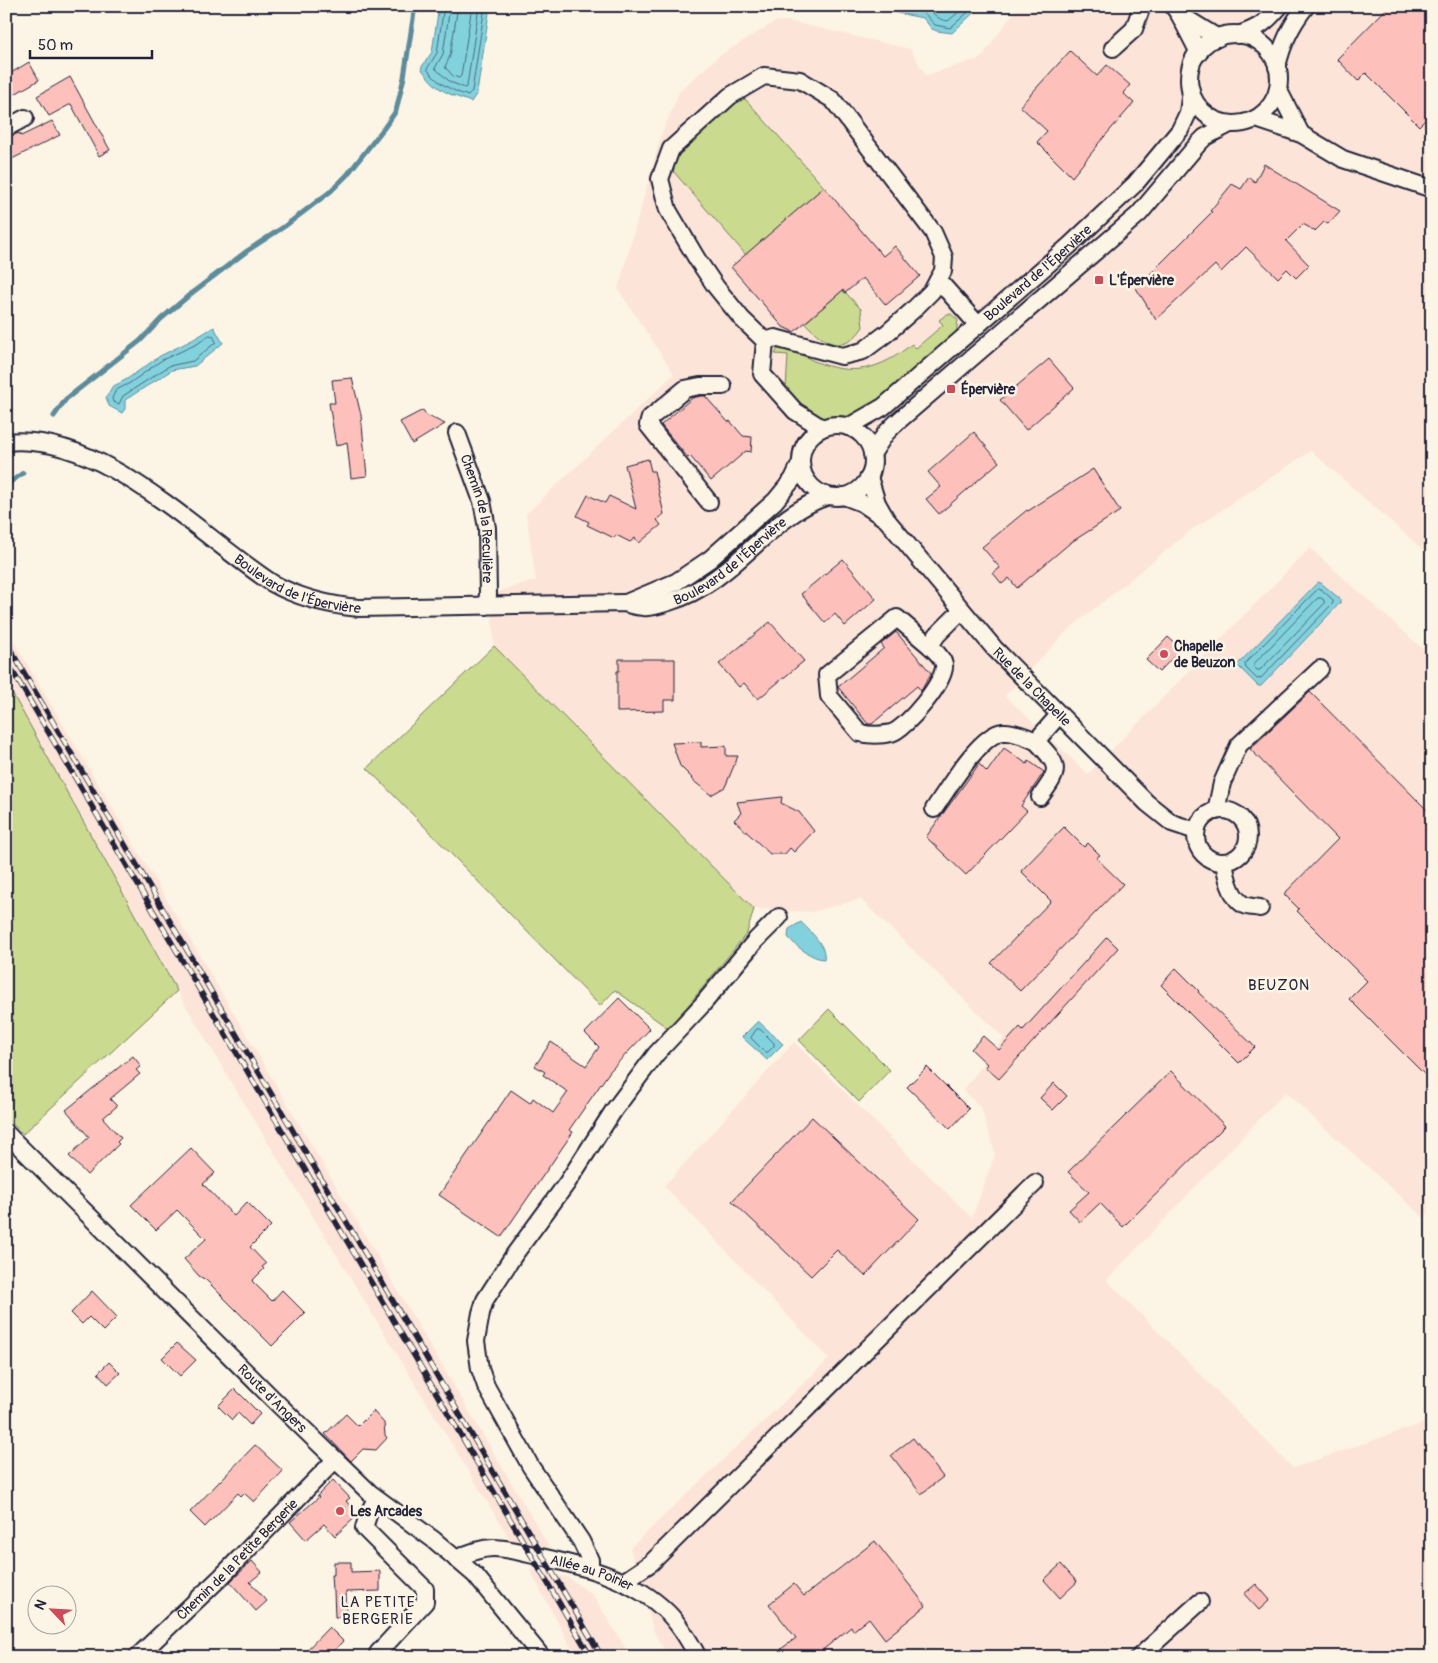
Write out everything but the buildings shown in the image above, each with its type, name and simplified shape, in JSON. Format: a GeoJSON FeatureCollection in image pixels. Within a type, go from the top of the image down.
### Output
{"type":"FeatureCollection","features":[{"type":"Feature","properties":{"kind":"street"},"geometry":{"type":"LineString","coordinates":[[1113,48],[1134,29],[1142,6]]}},
{"type":"Feature","properties":{"kind":"street"},"geometry":{"type":"LineString","coordinates":[[1238,35],[1254,39],[1263,45],[1273,57],[1279,78],[1278,89],[1268,108],[1256,119],[1246,123],[1230,124],[1219,122],[1205,113],[1198,105],[1191,90],[1190,73],[1194,61],[1198,53],[1208,43],[1218,38],[1238,35],[1258,28],[1267,22],[1280,6]]}},
{"type":"Feature","properties":{"kind":"street"},"geometry":{"type":"LineString","coordinates":[[1277,67],[1285,38],[1306,6]]}},
{"type":"Feature","properties":{"kind":"street"},"geometry":{"type":"LineString","coordinates":[[1176,10],[1218,38]]}},
{"type":"Feature","properties":{"kind":"street"},"geometry":{"type":"LineString","coordinates":[[1176,10],[1198,53]]}},
{"type":"Feature","properties":{"kind":"street"},"geometry":{"type":"LineString","coordinates":[[764,76],[800,80],[833,100],[933,232],[944,257],[943,271],[932,291],[887,333],[863,351],[842,356],[776,338],[765,341],[737,313],[697,259],[668,210],[660,179],[671,149],[730,96],[764,76]]}},
{"type":"Feature","properties":{"kind":"street"},"geometry":{"type":"LineString","coordinates":[[1278,89],[1302,134]]}},
{"type":"Feature","properties":{"kind":"street","name":"Boulevard de l'Épervière"},"geometry":{"type":"LineString","coordinates":[[848,427],[883,407],[1069,246],[1135,184],[1180,130],[1188,113],[1191,90]]}},
{"type":"Feature","properties":{"kind":"street"},"geometry":{"type":"LineString","coordinates":[[6,128],[25,118]]}},
{"type":"Feature","properties":{"kind":"street"},"geometry":{"type":"LineString","coordinates":[[1256,119],[1302,134],[1343,159],[1432,189]]}},
{"type":"Feature","properties":{"kind":"street","name":"Boulevard de l'Épervière"},"geometry":{"type":"LineString","coordinates":[[872,454],[886,433],[896,423],[1140,214],[1206,137],[1230,124]]}},
{"type":"Feature","properties":{"kind":"street"},"geometry":{"type":"LineString","coordinates":[[938,280],[978,325]]}},
{"type":"Feature","properties":{"kind":"street"},"geometry":{"type":"LineString","coordinates":[[765,341],[762,374],[795,411],[822,428]]}},
{"type":"Feature","properties":{"kind":"street"},"geometry":{"type":"LineString","coordinates":[[710,502],[648,424],[650,418],[684,389],[700,386],[723,386]]}},
{"type":"Feature","properties":{"kind":"street"},"geometry":{"type":"LineString","coordinates":[[795,411],[799,422],[803,473],[817,491],[836,496],[859,489],[868,477],[872,466],[872,454],[869,445],[863,437],[848,427],[835,425],[822,428],[811,435],[803,454]]}},
{"type":"Feature","properties":{"kind":"street","name":"Chemin de la Reculière"},"geometry":{"type":"LineString","coordinates":[[457,433],[482,501],[485,519],[488,594],[486,606]]}},
{"type":"Feature","properties":{"kind":"street","name":"Boulevard de l'Épervière"},"geometry":{"type":"LineString","coordinates":[[6,442],[46,444],[86,456],[106,465],[149,492],[259,574],[289,592],[310,600],[335,606],[359,608],[624,603],[646,607],[693,593],[723,574],[801,507],[836,496]]}},
{"type":"Feature","properties":{"kind":"street","name":"Boulevard de l'Épervière"},"geometry":{"type":"LineString","coordinates":[[624,603],[676,582],[710,559],[775,501],[793,479],[803,454]]}},
{"type":"Feature","properties":{"kind":"street","name":"Rue de la Chapelle"},"geometry":{"type":"LineString","coordinates":[[868,477],[877,503],[886,519],[994,648],[1147,803],[1166,820],[1196,831]]}},
{"type":"Feature","properties":{"kind":"street","name":"Rue de la Chapelle"},"geometry":{"type":"LineString","coordinates":[[836,496],[872,509],[886,519]]}},
{"type":"Feature","properties":{"kind":"street"},"geometry":{"type":"LineString","coordinates":[[930,646],[937,635],[962,610]]}},
{"type":"Feature","properties":{"kind":"street"},"geometry":{"type":"LineString","coordinates":[[897,618],[930,646],[942,660],[944,665],[942,674],[936,687],[907,723],[892,733],[860,733],[829,696],[827,675],[897,618]]}},
{"type":"Feature","properties":{"kind":"street"},"geometry":{"type":"LineString","coordinates":[[1216,811],[1225,777],[1239,745],[1320,669]]}},
{"type":"Feature","properties":{"kind":"street"},"geometry":{"type":"LineString","coordinates":[[1036,741],[1060,715]]}},
{"type":"Feature","properties":{"kind":"street"},"geometry":{"type":"LineString","coordinates":[[934,809],[978,746],[992,736],[1003,732],[1036,741],[1055,763],[1056,772],[1052,782],[1040,797]]}},
{"type":"Feature","properties":{"kind":"street"},"geometry":{"type":"LineString","coordinates":[[1225,810],[1236,814],[1244,823],[1248,832],[1247,844],[1242,852],[1233,860],[1224,862],[1212,861],[1202,854],[1196,843],[1196,831],[1203,818],[1216,811],[1225,810]]}},
{"type":"Feature","properties":{"kind":"street"},"geometry":{"type":"LineString","coordinates":[[1224,862],[1229,884],[1240,900],[1244,905],[1260,908]]}},
{"type":"Feature","properties":{"kind":"street"},"geometry":{"type":"LineString","coordinates":[[590,1568],[590,1560],[581,1541],[531,1467],[486,1386],[480,1369],[477,1349],[480,1313],[486,1300],[514,1256],[567,1183],[614,1110],[656,1054],[702,1005],[756,940],[779,916]]}},
{"type":"Feature","properties":{"kind":"street","name":"Route d'Angers"},"geometry":{"type":"LineString","coordinates":[[6,1133],[376,1499],[429,1536],[488,1590],[542,1657]]}},
{"type":"Feature","properties":{"kind":"street"},"geometry":{"type":"LineString","coordinates":[[623,1582],[651,1563],[1035,1183]]}},
{"type":"Feature","properties":{"kind":"street","name":"Chemin de la Petite Bergerie"},"geometry":{"type":"LineString","coordinates":[[137,1657],[221,1577],[335,1460]]}},
{"type":"Feature","properties":{"kind":"street"},"geometry":{"type":"LineString","coordinates":[[376,1499],[364,1528],[425,1589],[425,1602],[378,1653]]}},
{"type":"Feature","properties":{"kind":"street","name":"Allée au Poirier"},"geometry":{"type":"LineString","coordinates":[[456,1559],[471,1552],[504,1549],[590,1568],[641,1592],[668,1613],[682,1630],[698,1657]]}},
{"type":"Feature","properties":{"kind":"street"},"geometry":{"type":"LineString","coordinates":[[1139,1657],[1200,1602]]}},
{"type":"Feature","properties":{"kind":"shaded area"},"geometry":{"type":"Polygon","coordinates":[[[1018,6],[1432,6],[1432,558],[1311,451],[1190,531],[1067,631],[1005,696],[1088,774],[1310,548],[1432,657],[1432,1210],[1424,1218],[1285,1092],[1107,1280],[1293,1468],[1432,1420],[1432,1657],[669,1657],[654,1633],[630,1548],[829,1359],[664,1186],[794,1042],[972,1218],[995,1154],[981,1108],[963,1090],[1004,1038],[860,899],[812,912],[754,909],[494,646],[492,619],[497,592],[536,580],[526,514],[674,374],[618,289],[661,135],[680,90],[720,55],[776,21],[788,21],[910,49],[926,75],[981,58],[1018,6]]]}},
{"type":"Feature","properties":{"kind":"shaded area"},"geometry":{"type":"Polygon","coordinates":[[[6,628],[553,1553],[511,1541],[177,991],[6,682],[6,628]]]}},
{"type":"Feature","properties":{"kind":"shaded area"},"geometry":{"type":"Polygon","coordinates":[[[529,1569],[567,1577],[593,1595],[631,1657],[576,1657],[529,1569]]]}},
{"type":"Feature","properties":{"kind":"green space"},"geometry":{"type":"Polygon","coordinates":[[[741,98],[749,103],[824,187],[746,255],[673,171],[672,164],[676,151],[736,100],[741,98]]]}},
{"type":"Feature","properties":{"kind":"green space"},"geometry":{"type":"Polygon","coordinates":[[[843,290],[861,309],[863,327],[848,342],[834,344],[820,337],[805,323],[843,290]]]}},
{"type":"Feature","properties":{"kind":"green space"},"geometry":{"type":"Polygon","coordinates":[[[947,314],[951,314],[958,320],[956,334],[886,397],[853,417],[825,418],[817,416],[796,402],[786,389],[788,355],[775,354],[778,348],[792,350],[814,361],[841,369],[854,370],[866,368],[889,360],[912,344],[916,348],[943,325],[939,320],[947,314]]]}},
{"type":"Feature","properties":{"kind":"green space"},"geometry":{"type":"Polygon","coordinates":[[[494,646],[754,909],[747,933],[669,1029],[615,990],[600,1006],[367,768],[494,646]]]}},
{"type":"Feature","properties":{"kind":"green space"},"geometry":{"type":"Polygon","coordinates":[[[6,682],[177,991],[23,1134],[6,1118],[6,682]]]}},
{"type":"Feature","properties":{"kind":"green space"},"geometry":{"type":"Polygon","coordinates":[[[829,1009],[890,1070],[859,1102],[799,1040],[829,1009]]]}},
{"type":"Feature","properties":{"kind":"water"},"geometry":{"type":"Polygon","coordinates":[[[439,6],[490,6],[477,93],[471,102],[437,86],[421,68],[432,52],[439,6]]]}},
{"type":"Feature","properties":{"kind":"water"},"geometry":{"type":"Polygon","coordinates":[[[861,6],[981,6],[952,33],[932,29],[923,18],[861,6]]]}},
{"type":"Feature","properties":{"kind":"water"},"geometry":{"type":"Polygon","coordinates":[[[214,327],[223,343],[195,366],[172,370],[125,400],[125,409],[122,413],[109,406],[106,398],[112,387],[160,356],[214,327]]]}},
{"type":"Feature","properties":{"kind":"water"},"geometry":{"type":"Polygon","coordinates":[[[1318,582],[1340,599],[1340,603],[1261,686],[1258,686],[1237,665],[1318,582]]]}},
{"type":"Feature","properties":{"kind":"water"},"geometry":{"type":"Polygon","coordinates":[[[801,922],[820,944],[823,949],[824,959],[804,951],[788,937],[789,929],[801,922]]]}},
{"type":"Feature","properties":{"kind":"water"},"geometry":{"type":"Polygon","coordinates":[[[758,1021],[783,1044],[767,1060],[742,1037],[758,1021]]]}},
{"type":"Feature","properties":{"kind":"waterway"},"geometry":{"type":"LineString","coordinates":[[54,416],[66,399],[140,341],[161,319],[193,292],[247,251],[285,226],[331,191],[347,175],[396,111],[404,77],[415,6]]}},
{"type":"Feature","properties":{"kind":"waterway"},"geometry":{"type":"LineString","coordinates":[[6,485],[23,473]]}},
{"type":"Feature","properties":{"kind":"railway"},"geometry":{"type":"LineString","coordinates":[[6,642],[602,1657]]}},
{"type":"Feature","properties":{"kind":"railway"},"geometry":{"type":"LineString","coordinates":[[6,660],[591,1657]]}},
{"type":"Feature","properties":{"kind":"place","name":"L'Épervière"},"geometry":{"type":"Point","coordinates":[1099,280]}},
{"type":"Feature","properties":{"kind":"place","name":"Épervière"},"geometry":{"type":"Point","coordinates":[951,389]}},
{"type":"Feature","properties":{"kind":"place","name":"Chapelle de Beuzon"},"geometry":{"type":"Point","coordinates":[1164,654]}},
{"type":"Feature","properties":{"kind":"place","name":"Les Arcades"},"geometry":{"type":"Point","coordinates":[340,1511]}},
{"type":"Feature","properties":{"kind":"district","name":"BEUZON"},"geometry":{"type":"Point","coordinates":[1279,985]}},
{"type":"Feature","properties":{"kind":"district","name":"LA PETITE BERGERIE"},"geometry":{"type":"Point","coordinates":[378,1610]}}]}
